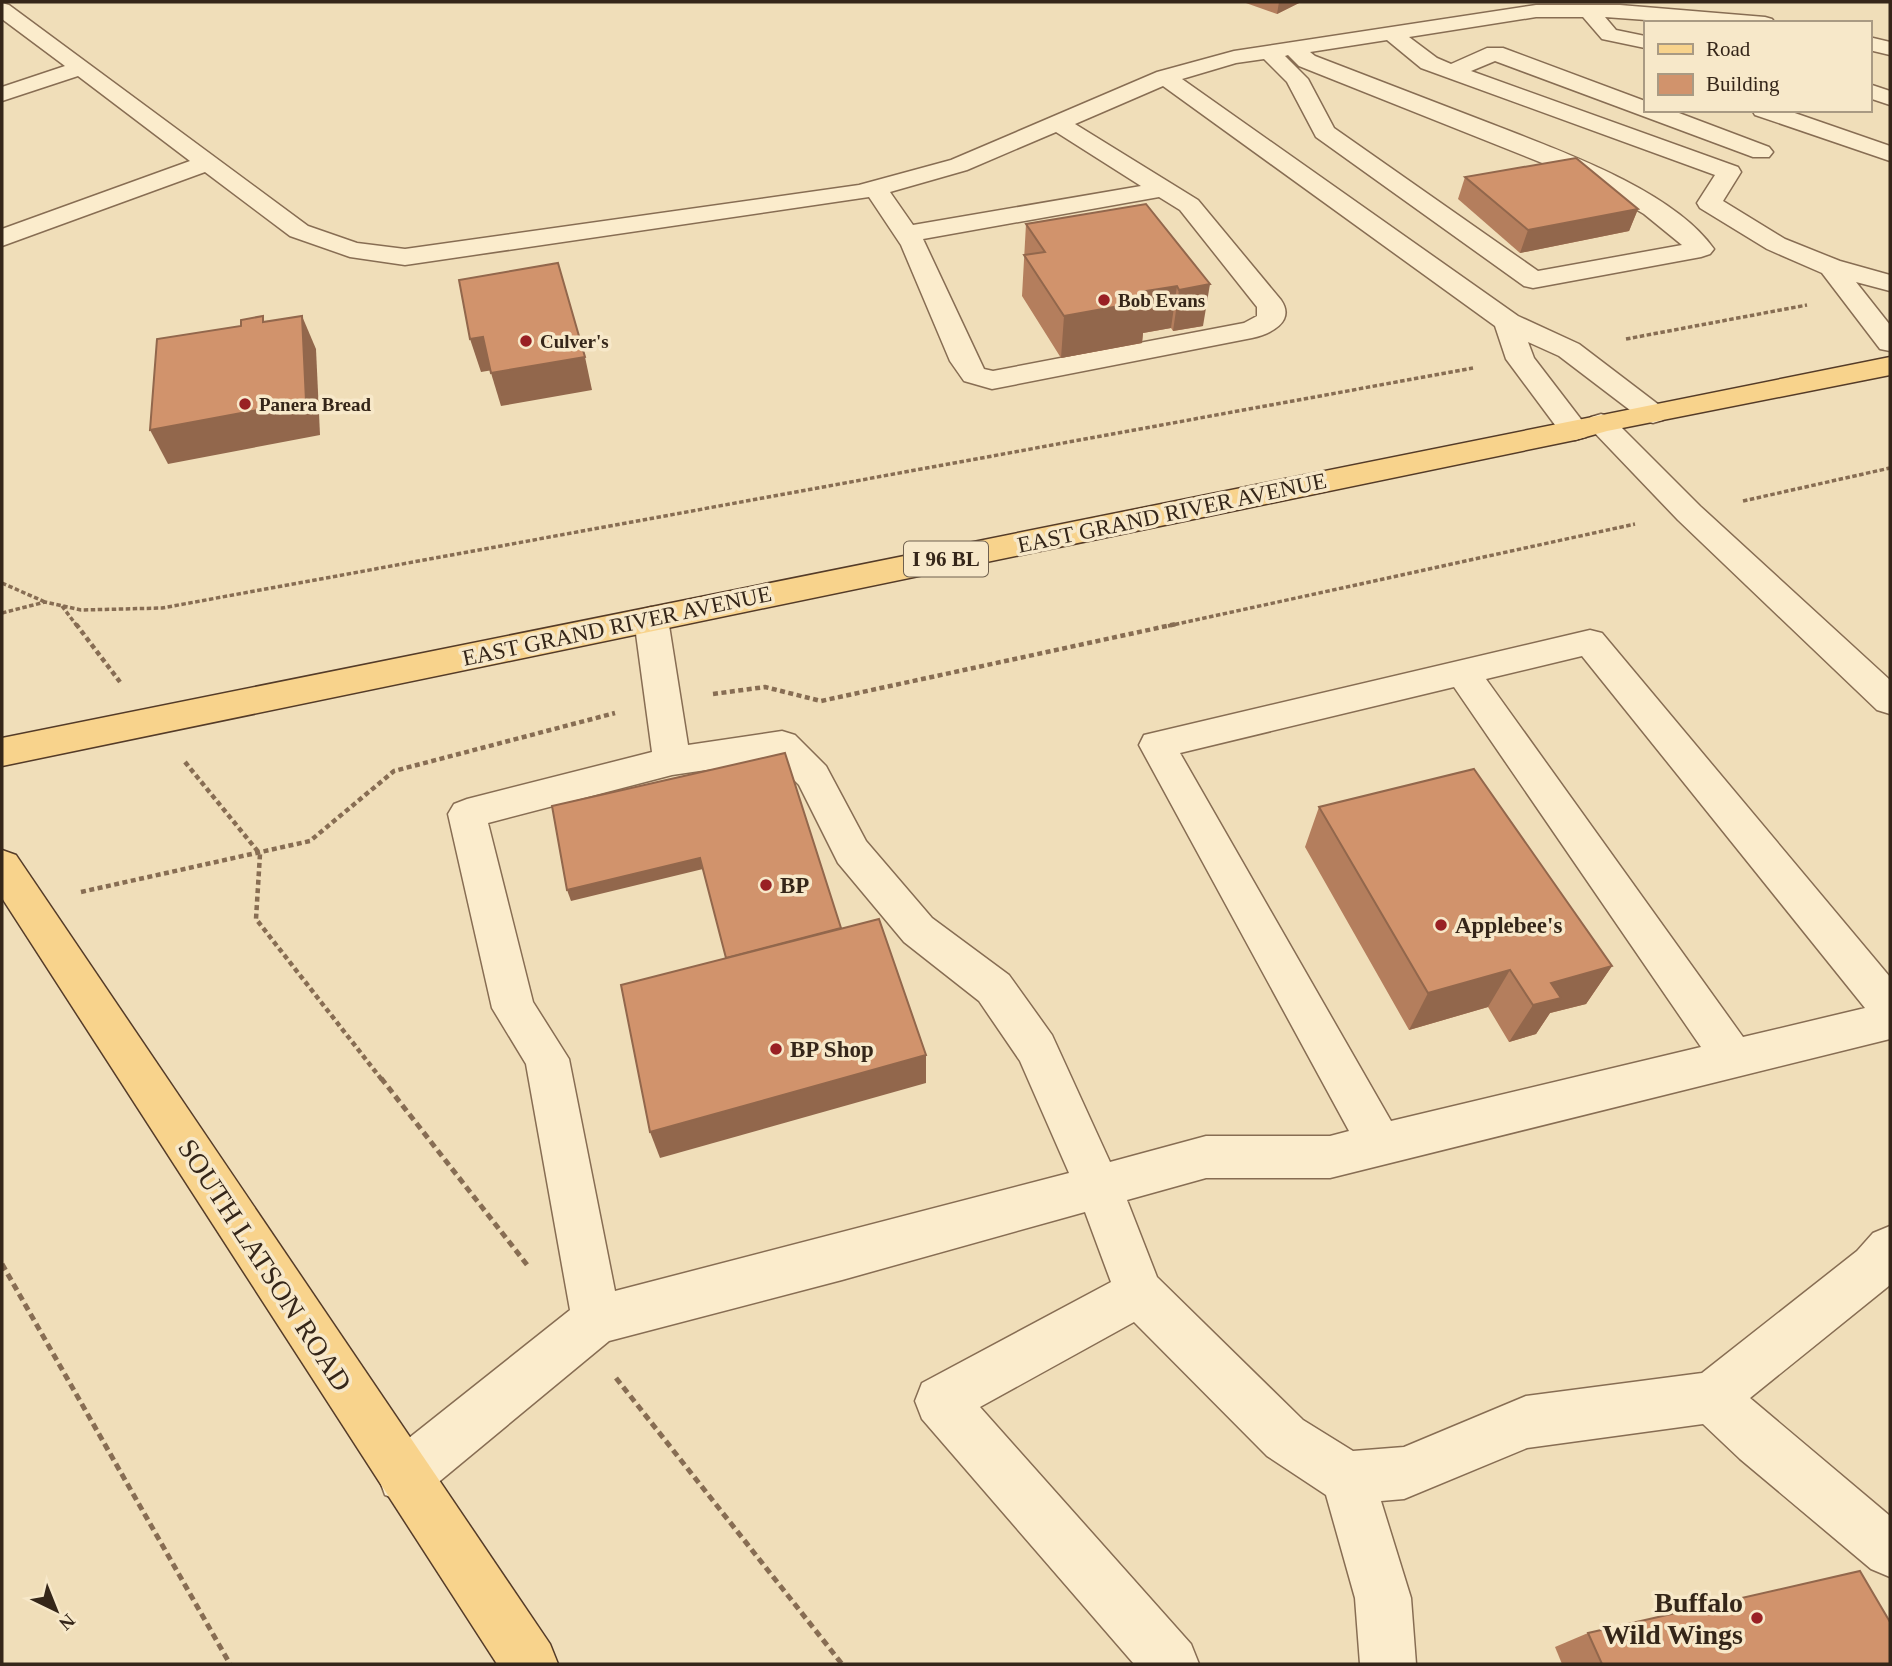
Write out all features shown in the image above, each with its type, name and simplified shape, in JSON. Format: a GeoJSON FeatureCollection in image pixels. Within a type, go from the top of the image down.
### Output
{"type":"FeatureCollection","features":[{"type":"Feature","properties":{"kind":"main road","name":"EAST GRAND RIVER AVENUE"},"geometry":{"type":"LineString","coordinates":[[2,752],[1890,366]]}},
{"type":"Feature","properties":{"kind":"main road","name":"SOUTH LATSON ROAD"},"geometry":{"type":"LineString","coordinates":[[14,884],[530,1664]]}},
{"type":"Feature","properties":{"kind":"lane"},"geometry":{"type":"LineString","coordinates":[[2,9],[299,231],[370,256],[405,257],[876,188],[959,165],[1165,77],[1234,57],[1536,11],[1589,11],[1617,6],[1748,21]]}},
{"type":"Feature","properties":{"kind":"lane"},"geometry":{"type":"LineString","coordinates":[[1589,11],[1629,59],[1641,52]]}},
{"type":"Feature","properties":{"kind":"lane"},"geometry":{"type":"LineString","coordinates":[[1391,33],[1429,63],[1729,172]]}},
{"type":"Feature","properties":{"kind":"lane"},"geometry":{"type":"LineString","coordinates":[[1871,44],[1890,49]]}},
{"type":"Feature","properties":{"kind":"lane"},"geometry":{"type":"LineString","coordinates":[[1281,50],[1569,163],[1634,196],[1682,228],[1701,249],[1533,280],[1324,132],[1281,50]]}},
{"type":"Feature","properties":{"kind":"lane"},"geometry":{"type":"LineString","coordinates":[[1452,71],[1495,53],[1644,109]]}},
{"type":"Feature","properties":{"kind":"lane"},"geometry":{"type":"LineString","coordinates":[[4,91],[81,68]]}},
{"type":"Feature","properties":{"kind":"lane"},"geometry":{"type":"LineString","coordinates":[[1304,94],[1347,76]]}},
{"type":"Feature","properties":{"kind":"lane"},"geometry":{"type":"LineString","coordinates":[[1165,77],[1508,322],[1569,350],[1653,414]]}},
{"type":"Feature","properties":{"kind":"lane"},"geometry":{"type":"LineString","coordinates":[[1871,92],[1890,97]]}},
{"type":"Feature","properties":{"kind":"lane"},"geometry":{"type":"LineString","coordinates":[[1652,112],[1761,152],[1729,172],[1709,203],[1776,244],[1831,267],[1890,283]]}},
{"type":"Feature","properties":{"kind":"lane"},"geometry":{"type":"LineString","coordinates":[[1769,112],[1890,154]]}},
{"type":"Feature","properties":{"kind":"lane"},"geometry":{"type":"LineString","coordinates":[[876,188],[914,244],[964,361],[974,375],[992,380],[1252,330],[1271,320],[1271,306],[1189,205],[1058,123]]}},
{"type":"Feature","properties":{"kind":"lane"},"geometry":{"type":"LineString","coordinates":[[2,238],[208,163]]}},
{"type":"Feature","properties":{"kind":"lane"},"geometry":{"type":"LineString","coordinates":[[907,234],[1164,189]]}},
{"type":"Feature","properties":{"kind":"lane"},"geometry":{"type":"LineString","coordinates":[[1831,267],[1856,295],[1890,343]]}},
{"type":"Feature","properties":{"kind":"lane"},"geometry":{"type":"LineString","coordinates":[[1508,322],[1520,359],[1588,427],[1689,513],[1890,701]]}},
{"type":"Feature","properties":{"kind":"lane"},"geometry":{"type":"LineString","coordinates":[[651,619],[672,761]]}},
{"type":"Feature","properties":{"kind":"lane"},"geometry":{"type":"LineString","coordinates":[[1380,1144],[1157,745],[1590,642],[1890,1008]]}},
{"type":"Feature","properties":{"kind":"lane"},"geometry":{"type":"LineString","coordinates":[[1462,672],[1733,1058]]}},
{"type":"Feature","properties":{"kind":"lane"},"geometry":{"type":"LineString","coordinates":[[596,1320],[547,1059],[513,1009],[467,814],[672,761],[782,745],[813,776],[852,852],[918,930],[994,988],[1037,1049],[1098,1186],[1139,1293],[1285,1438],[1347,1478],[1404,1473],[1526,1422],[1712,1397],[1874,1268],[1890,1249]]}},
{"type":"Feature","properties":{"kind":"lane"},"geometry":{"type":"LineString","coordinates":[[404,1476],[596,1320],[842,1257],[1206,1157],[1330,1157],[1890,1021]]}},
{"type":"Feature","properties":{"kind":"lane"},"geometry":{"type":"LineString","coordinates":[[1139,1293],[940,1401],[1171,1664]]}},
{"type":"Feature","properties":{"kind":"lane"},"geometry":{"type":"LineString","coordinates":[[1712,1397],[1758,1441],[1890,1550]]}},
{"type":"Feature","properties":{"kind":"lane"},"geometry":{"type":"LineString","coordinates":[[1347,1478],[1383,1598],[1388,1664]]}},
{"type":"Feature","properties":{"kind":"path"},"geometry":{"type":"LineString","coordinates":[[1569,350],[1856,295]]}},
{"type":"Feature","properties":{"kind":"path"},"geometry":{"type":"LineString","coordinates":[[2,583],[46,603],[81,610],[162,608],[1520,359]]}},
{"type":"Feature","properties":{"kind":"path"},"geometry":{"type":"LineString","coordinates":[[14,884],[260,854],[310,841],[394,771],[663,701],[765,687],[821,701],[1890,468]]}},
{"type":"Feature","properties":{"kind":"path"},"geometry":{"type":"LineString","coordinates":[[2,612],[46,603]]}},
{"type":"Feature","properties":{"kind":"path"},"geometry":{"type":"LineString","coordinates":[[61,606],[85,639]]}},
{"type":"Feature","properties":{"kind":"path"},"geometry":{"type":"LineString","coordinates":[[2,1264],[230,1664]]}},
{"type":"Feature","properties":{"kind":"building"},"geometry":{"type":"Polygon","coordinates":[[[1576,158],[1638,209],[1528,230],[1465,177],[1576,158]]]}},
{"type":"Feature","properties":{"kind":"building"},"geometry":{"type":"Polygon","coordinates":[[[1146,204],[1210,284],[1179,290],[1177,286],[1140,292],[1147,301],[1064,316],[1024,255],[1045,252],[1026,224],[1146,204]]]}},
{"type":"Feature","properties":{"kind":"building","name":"Culver's"},"geometry":{"type":"Polygon","coordinates":[[[558,263],[585,357],[491,373],[483,337],[470,339],[459,280],[558,263]]]}},
{"type":"Feature","properties":{"kind":"building"},"geometry":{"type":"Polygon","coordinates":[[[263,316],[263,322],[302,316],[306,401],[150,430],[157,339],[241,326],[241,320],[263,316]]]}},
{"type":"Feature","properties":{"kind":"building","name":"BP"},"geometry":{"type":"Polygon","coordinates":[[[785,753],[841,928],[726,958],[700,858],[567,890],[552,806],[785,753]]]}},
{"type":"Feature","properties":{"kind":"building","name":"Applebee's"},"geometry":{"type":"Polygon","coordinates":[[[1474,769],[1612,966],[1551,983],[1561,998],[1533,1005],[1510,970],[1428,993],[1319,807],[1474,769]]]}},
{"type":"Feature","properties":{"kind":"building","name":"BP Shop"},"geometry":{"type":"Polygon","coordinates":[[[879,919],[926,1055],[650,1132],[621,985],[879,919]]]}},
{"type":"Feature","properties":{"kind":"building","name":"Buffalo Wild Wings"},"geometry":{"type":"Polygon","coordinates":[[[1860,1571],[1890,1622],[1890,1664],[1602,1664],[1588,1633],[1860,1571]]]}},
{"type":"Feature","properties":{"kind":"place","name":"Bob Evans"},"geometry":{"type":"Point","coordinates":[1104,300]}},
{"type":"Feature","properties":{"kind":"place","name":"Culver's"},"geometry":{"type":"Point","coordinates":[526,341]}},
{"type":"Feature","properties":{"kind":"place","name":"Panera Bread"},"geometry":{"type":"Point","coordinates":[245,404]}},
{"type":"Feature","properties":{"kind":"place","name":"BP"},"geometry":{"type":"Point","coordinates":[766,885]}},
{"type":"Feature","properties":{"kind":"place","name":"Applebee's"},"geometry":{"type":"Point","coordinates":[1441,925]}},
{"type":"Feature","properties":{"kind":"place","name":"BP Shop"},"geometry":{"type":"Point","coordinates":[776,1049]}},
{"type":"Feature","properties":{"kind":"place","name":"Buffalo Wild Wings"},"geometry":{"type":"Point","coordinates":[1757,1618]}}]}
